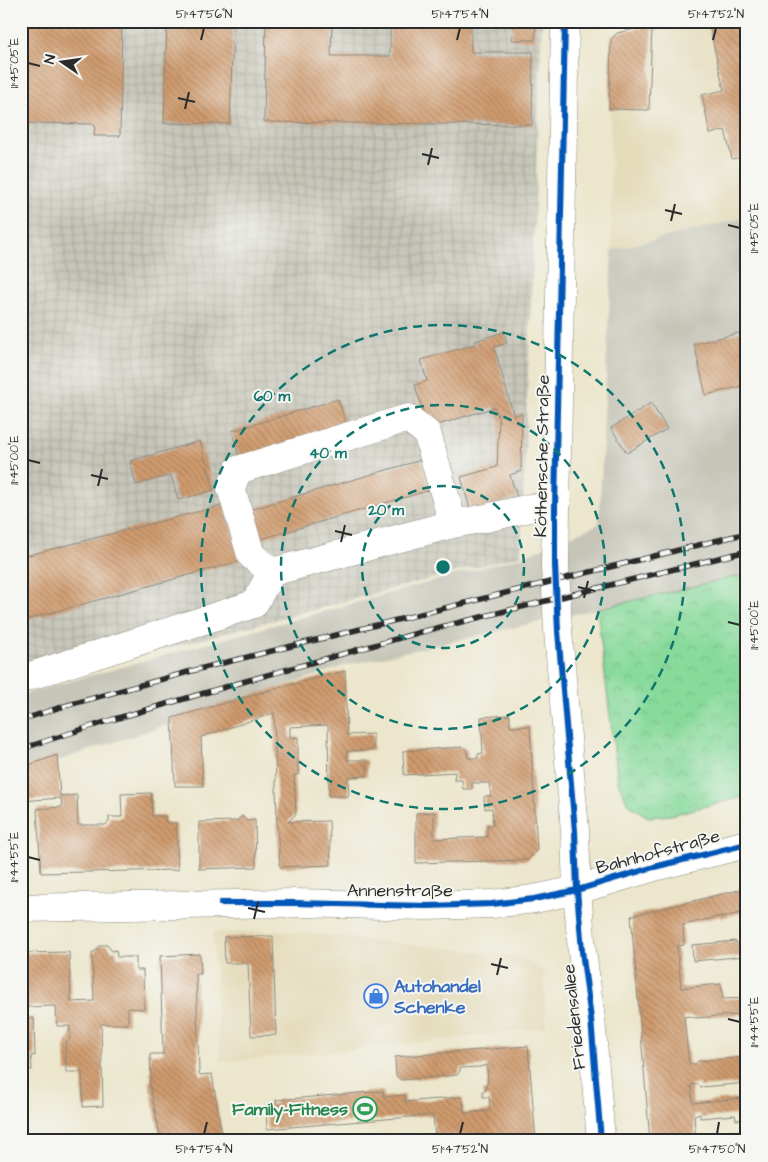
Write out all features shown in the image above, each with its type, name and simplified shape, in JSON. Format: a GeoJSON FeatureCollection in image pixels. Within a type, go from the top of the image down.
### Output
{"type":"FeatureCollection","features":[{"type":"Feature","properties":{"kind":"main road","name":"Köthensche Straße"},"geometry":{"type":"LineString","coordinates":[[565,21],[555,580],[575,831],[577,890]]}},
{"type":"Feature","properties":{"kind":"main road"},"geometry":{"type":"LineString","coordinates":[[272,572],[250,555],[231,488],[238,470],[408,418],[427,433],[453,524]]}},
{"type":"Feature","properties":{"kind":"main road"},"geometry":{"type":"LineString","coordinates":[[21,678],[254,604],[272,572],[453,524],[530,508],[555,507]]}},
{"type":"Feature","properties":{"kind":"main road","name":"Bahnhofstraße"},"geometry":{"type":"LineString","coordinates":[[577,890],[747,844]]}},
{"type":"Feature","properties":{"kind":"main road","name":"Annenstraße"},"geometry":{"type":"LineString","coordinates":[[21,908],[276,903],[427,906],[492,904],[534,899],[577,890]]}},
{"type":"Feature","properties":{"kind":"main road","name":"Friedensallee"},"geometry":{"type":"LineString","coordinates":[[577,890],[582,951],[591,1019],[601,1141]]}},
{"type":"Feature","properties":{"kind":"shaded area"},"geometry":{"type":"Polygon","coordinates":[[[21,21],[542,21],[521,555],[77,672],[21,689],[21,21]]]}},
{"type":"Feature","properties":{"kind":"shaded area"},"geometry":{"type":"Polygon","coordinates":[[[663,21],[747,21],[747,217],[612,250],[609,35],[663,21]]]}},
{"type":"Feature","properties":{"kind":"shaded area"},"geometry":{"type":"Polygon","coordinates":[[[747,217],[747,580],[597,609],[347,665],[21,773],[21,695],[521,557],[599,524],[612,250],[747,217]]]}},
{"type":"Feature","properties":{"kind":"shaded area"},"geometry":{"type":"Polygon","coordinates":[[[284,931],[517,956],[544,971],[546,1027],[394,1046],[220,1062],[213,932],[284,931]]]}},
{"type":"Feature","properties":{"kind":"green space"},"geometry":{"type":"Polygon","coordinates":[[[747,574],[747,796],[671,815],[648,817],[628,804],[618,782],[597,609],[747,574]]]}},
{"type":"Feature","properties":{"kind":"building"},"geometry":{"type":"Polygon","coordinates":[[[21,21],[122,21],[120,136],[94,136],[95,124],[21,123],[21,21]]]}},
{"type":"Feature","properties":{"kind":"building"},"geometry":{"type":"Polygon","coordinates":[[[167,21],[233,21],[230,124],[164,123],[167,21]]]}},
{"type":"Feature","properties":{"kind":"building"},"geometry":{"type":"Polygon","coordinates":[[[266,21],[332,21],[331,56],[390,56],[390,21],[471,21],[471,52],[533,52],[532,125],[264,122],[266,21]]]}},
{"type":"Feature","properties":{"kind":"building"},"geometry":{"type":"Polygon","coordinates":[[[513,21],[536,21],[535,40],[512,40],[513,21]]]}},
{"type":"Feature","properties":{"kind":"building"},"geometry":{"type":"Polygon","coordinates":[[[708,21],[747,21],[747,52],[742,53],[747,73],[747,156],[732,159],[725,130],[710,134],[702,95],[724,90],[708,21]]]}},
{"type":"Feature","properties":{"kind":"building"},"geometry":{"type":"Polygon","coordinates":[[[652,25],[649,110],[609,109],[611,39],[617,33],[652,25]]]}},
{"type":"Feature","properties":{"kind":"building"},"geometry":{"type":"Polygon","coordinates":[[[747,331],[747,385],[706,395],[694,344],[747,331]]]}},
{"type":"Feature","properties":{"kind":"building"},"geometry":{"type":"Polygon","coordinates":[[[504,332],[507,343],[494,347],[514,416],[522,413],[521,471],[510,475],[517,497],[471,512],[461,477],[497,467],[499,420],[495,407],[428,428],[415,385],[427,381],[421,360],[476,344],[475,341],[504,332]]]}},
{"type":"Feature","properties":{"kind":"building"},"geometry":{"type":"Polygon","coordinates":[[[338,399],[348,430],[241,463],[232,431],[338,399]]]}},
{"type":"Feature","properties":{"kind":"building"},"geometry":{"type":"Polygon","coordinates":[[[651,403],[667,429],[627,453],[611,428],[651,403]]]}},
{"type":"Feature","properties":{"kind":"building"},"geometry":{"type":"Polygon","coordinates":[[[200,441],[214,490],[178,500],[171,475],[136,485],[130,461],[200,441]]]}},
{"type":"Feature","properties":{"kind":"building"},"geometry":{"type":"Polygon","coordinates":[[[421,460],[430,490],[258,540],[249,510],[421,460]]]}},
{"type":"Feature","properties":{"kind":"building"},"geometry":{"type":"Polygon","coordinates":[[[224,505],[240,561],[21,621],[21,557],[224,505]]]}},
{"type":"Feature","properties":{"kind":"building"},"geometry":{"type":"Polygon","coordinates":[[[345,671],[347,735],[373,734],[373,750],[347,751],[347,760],[367,760],[367,776],[348,777],[349,796],[329,796],[328,725],[290,727],[290,738],[298,737],[298,775],[294,775],[296,814],[288,822],[329,821],[331,865],[280,867],[274,713],[201,737],[203,786],[175,786],[172,718],[345,671]]]}},
{"type":"Feature","properties":{"kind":"building"},"geometry":{"type":"Polygon","coordinates":[[[510,715],[510,727],[530,726],[537,850],[527,860],[416,863],[416,813],[434,812],[434,839],[487,837],[487,825],[493,825],[492,808],[485,809],[484,797],[491,796],[489,783],[472,783],[472,789],[463,789],[462,780],[454,780],[455,772],[404,775],[403,751],[463,747],[467,751],[468,758],[478,758],[478,754],[483,753],[481,717],[510,715]]]}},
{"type":"Feature","properties":{"kind":"building"},"geometry":{"type":"Polygon","coordinates":[[[57,755],[60,796],[77,795],[78,825],[105,825],[109,822],[109,817],[122,817],[121,794],[151,793],[152,816],[165,816],[165,821],[176,823],[178,870],[41,873],[37,809],[62,807],[61,798],[21,801],[21,768],[57,755]]]}},
{"type":"Feature","properties":{"kind":"building"},"geometry":{"type":"Polygon","coordinates":[[[242,816],[247,821],[255,820],[256,867],[199,869],[199,822],[237,821],[242,816]]]}},
{"type":"Feature","properties":{"kind":"building"},"geometry":{"type":"Polygon","coordinates":[[[747,888],[747,956],[693,961],[692,945],[736,941],[737,944],[746,939],[742,919],[745,918],[744,912],[683,925],[684,945],[677,946],[681,988],[721,984],[723,999],[746,998],[747,1014],[695,1018],[690,1016],[684,1017],[689,1064],[695,1064],[698,1061],[747,1057],[747,1083],[701,1087],[698,1084],[691,1085],[693,1103],[742,1098],[744,1119],[736,1120],[735,1115],[700,1118],[700,1114],[694,1115],[696,1141],[650,1141],[631,916],[747,888]]]}},
{"type":"Feature","properties":{"kind":"building"},"geometry":{"type":"Polygon","coordinates":[[[273,936],[276,1035],[251,1036],[248,963],[225,963],[224,937],[273,936]]]}},
{"type":"Feature","properties":{"kind":"building"},"geometry":{"type":"Polygon","coordinates":[[[100,945],[107,945],[112,951],[116,950],[117,957],[136,957],[136,970],[143,970],[144,1009],[128,1008],[128,1024],[101,1024],[103,1106],[83,1107],[82,1072],[66,1072],[65,1044],[70,1038],[70,1026],[57,1026],[56,1006],[27,1007],[27,1018],[34,1018],[35,1056],[31,1055],[32,1070],[21,1070],[21,953],[69,952],[71,1002],[94,1001],[92,952],[95,952],[100,945]]]}},
{"type":"Feature","properties":{"kind":"building"},"geometry":{"type":"Polygon","coordinates":[[[200,954],[201,974],[196,974],[199,1073],[200,1075],[212,1074],[223,1141],[161,1141],[149,1081],[151,1081],[150,1054],[163,1054],[160,956],[200,954]]]}},
{"type":"Feature","properties":{"kind":"building"},"geometry":{"type":"Polygon","coordinates":[[[528,1046],[536,1141],[481,1141],[481,1134],[435,1138],[433,1115],[267,1129],[266,1105],[276,1104],[276,1100],[383,1091],[384,1097],[405,1095],[405,1102],[460,1097],[463,1100],[464,1113],[490,1111],[489,1097],[483,1097],[483,1091],[486,1090],[486,1084],[488,1083],[487,1065],[460,1068],[457,1075],[401,1080],[396,1076],[395,1057],[528,1046]]]}},
{"type":"Feature","properties":{"kind":"building"},"geometry":{"type":"Polygon","coordinates":[[[744,1134],[745,1141],[728,1141],[727,1136],[744,1134]]]}},
{"type":"Feature","properties":{"kind":"railway"},"geometry":{"type":"LineString","coordinates":[[21,720],[199,669],[747,533]]}},
{"type":"Feature","properties":{"kind":"railway"},"geometry":{"type":"LineString","coordinates":[[21,749],[111,720],[421,632],[747,551]]}},
{"type":"Feature","properties":{"kind":"cycle path"},"geometry":{"type":"LineString","coordinates":[[565,21],[555,565],[558,631],[575,831],[577,890],[582,951],[591,1019],[601,1141]]}},
{"type":"Feature","properties":{"kind":"cycle path"},"geometry":{"type":"LineString","coordinates":[[221,903],[427,906],[492,904],[534,899],[577,890],[654,867],[747,844]]}},
{"type":"Feature","properties":{"kind":"place","name":"Autohandel Schenke"},"geometry":{"type":"Point","coordinates":[376,996]}},
{"type":"Feature","properties":{"kind":"place","name":"Family-Fitness"},"geometry":{"type":"Point","coordinates":[365,1109]}}]}
